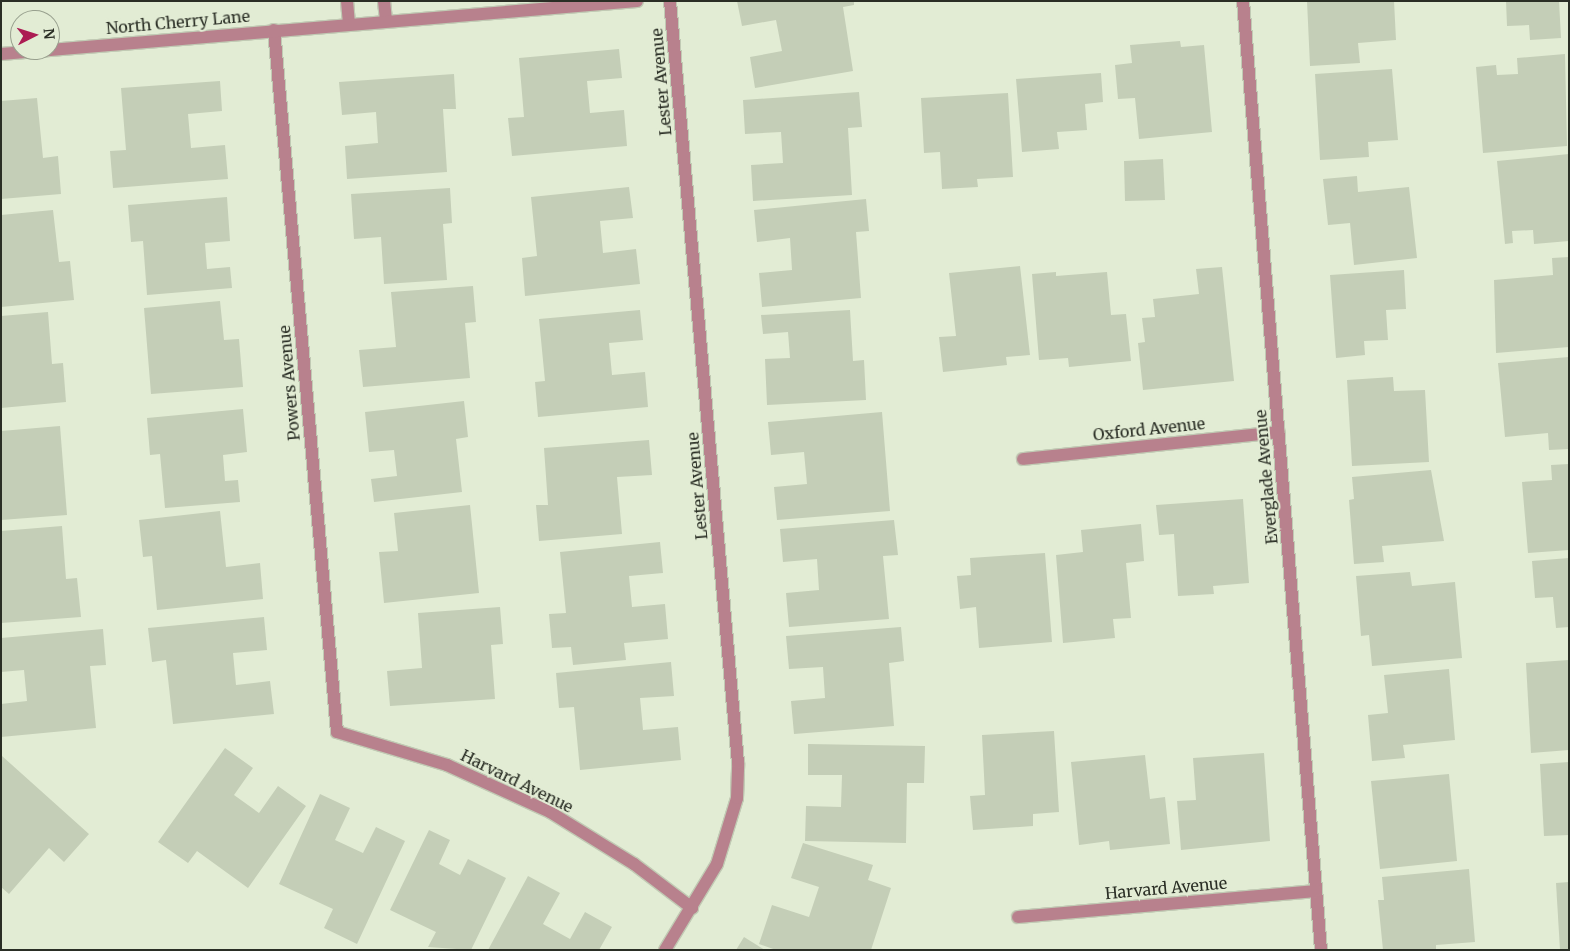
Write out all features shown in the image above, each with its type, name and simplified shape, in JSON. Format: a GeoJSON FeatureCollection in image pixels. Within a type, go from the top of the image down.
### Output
{"type":"FeatureCollection","features":[{"type":"Feature","properties":{"kind":"street"},"geometry":{"type":"LineString","coordinates":[[347,1],[349,24]]}},
{"type":"Feature","properties":{"kind":"street"},"geometry":{"type":"LineString","coordinates":[[384,1],[386,21]]}},
{"type":"Feature","properties":{"kind":"street","name":"North Cherry Lane"},"geometry":{"type":"LineString","coordinates":[[60,49],[637,1]]}},
{"type":"Feature","properties":{"kind":"street","name":"Lester Avenue"},"geometry":{"type":"LineString","coordinates":[[665,950],[692,908],[729,831],[737,798],[738,763],[670,1]]}},
{"type":"Feature","properties":{"kind":"street","name":"Everglade Avenue"},"geometry":{"type":"LineString","coordinates":[[1243,1],[1321,950]]}},
{"type":"Feature","properties":{"kind":"street","name":"Powers Avenue"},"geometry":{"type":"LineString","coordinates":[[274,30],[336,732]]}},
{"type":"Feature","properties":{"kind":"street","name":"Oxford Avenue"},"geometry":{"type":"LineString","coordinates":[[1023,459],[1279,432]]}},
{"type":"Feature","properties":{"kind":"street","name":"Harvard Avenue"},"geometry":{"type":"LineString","coordinates":[[336,732],[447,765],[550,812],[634,864],[692,908]]}},
{"type":"Feature","properties":{"kind":"street","name":"Harvard Avenue"},"geometry":{"type":"LineString","coordinates":[[1018,917],[1316,891]]}},
{"type":"Feature","properties":{"kind":"building"},"geometry":{"type":"Polygon","coordinates":[[[737,1],[854,1],[854,5],[843,7],[853,71],[755,88],[750,57],[782,51],[776,20],[742,26],[737,1]]]}},
{"type":"Feature","properties":{"kind":"building"},"geometry":{"type":"Polygon","coordinates":[[[1307,1],[1394,1],[1396,40],[1358,43],[1360,63],[1310,66],[1307,1]]]}},
{"type":"Feature","properties":{"kind":"building"},"geometry":{"type":"Polygon","coordinates":[[[1506,1],[1559,1],[1561,38],[1530,40],[1529,25],[1507,26],[1506,1]]]}},
{"type":"Feature","properties":{"kind":"building"},"geometry":{"type":"Polygon","coordinates":[[[1180,41],[1181,47],[1204,45],[1212,132],[1139,139],[1135,98],[1118,99],[1115,65],[1132,63],[1130,45],[1180,41]]]}},
{"type":"Feature","properties":{"kind":"building"},"geometry":{"type":"Polygon","coordinates":[[[619,49],[622,78],[587,81],[590,113],[624,110],[627,146],[512,156],[508,118],[524,117],[519,58],[619,49]]]}},
{"type":"Feature","properties":{"kind":"building"},"geometry":{"type":"Polygon","coordinates":[[[1565,54],[1567,146],[1483,153],[1476,67],[1496,65],[1497,75],[1518,74],[1517,58],[1565,54]]]}},
{"type":"Feature","properties":{"kind":"building"},"geometry":{"type":"Polygon","coordinates":[[[1392,69],[1398,140],[1368,142],[1369,157],[1320,160],[1315,74],[1392,69]]]}},
{"type":"Feature","properties":{"kind":"building"},"geometry":{"type":"Polygon","coordinates":[[[1101,73],[1103,102],[1085,104],[1087,130],[1057,132],[1059,149],[1022,152],[1016,79],[1101,73]]]}},
{"type":"Feature","properties":{"kind":"building"},"geometry":{"type":"Polygon","coordinates":[[[454,74],[456,109],[443,109],[447,172],[347,179],[345,146],[378,143],[376,112],[342,115],[339,82],[454,74]]]}},
{"type":"Feature","properties":{"kind":"building"},"geometry":{"type":"Polygon","coordinates":[[[220,81],[222,111],[188,114],[191,148],[225,145],[228,179],[113,188],[110,151],[126,150],[121,88],[220,81]]]}},
{"type":"Feature","properties":{"kind":"building"},"geometry":{"type":"Polygon","coordinates":[[[859,92],[862,127],[848,128],[852,195],[753,201],[751,165],[783,163],[781,132],[745,134],[743,100],[859,92]]]}},
{"type":"Feature","properties":{"kind":"building"},"geometry":{"type":"Polygon","coordinates":[[[1008,93],[1013,177],[977,179],[978,187],[942,189],[940,152],[924,153],[921,98],[1008,93]]]}},
{"type":"Feature","properties":{"kind":"building"},"geometry":{"type":"Polygon","coordinates":[[[37,98],[43,158],[58,156],[61,194],[1,199],[1,101],[37,98]]]}},
{"type":"Feature","properties":{"kind":"building"},"geometry":{"type":"Polygon","coordinates":[[[1569,154],[1569,241],[1534,244],[1533,230],[1512,231],[1513,243],[1505,244],[1497,161],[1569,154]]]}},
{"type":"Feature","properties":{"kind":"building"},"geometry":{"type":"Polygon","coordinates":[[[1163,159],[1165,200],[1125,201],[1124,161],[1163,159]]]}},
{"type":"Feature","properties":{"kind":"building"},"geometry":{"type":"Polygon","coordinates":[[[1357,176],[1358,192],[1409,187],[1417,258],[1354,265],[1350,223],[1328,225],[1323,179],[1357,176]]]}},
{"type":"Feature","properties":{"kind":"building"},"geometry":{"type":"Polygon","coordinates":[[[629,187],[633,218],[600,221],[603,253],[636,249],[640,284],[525,296],[522,258],[537,256],[531,197],[629,187]]]}},
{"type":"Feature","properties":{"kind":"building"},"geometry":{"type":"Polygon","coordinates":[[[450,188],[452,223],[443,224],[447,280],[384,284],[381,237],[354,239],[351,194],[450,188]]]}},
{"type":"Feature","properties":{"kind":"building"},"geometry":{"type":"Polygon","coordinates":[[[227,197],[230,241],[205,243],[207,269],[230,267],[232,288],[147,295],[143,241],[131,242],[128,205],[227,197]]]}},
{"type":"Feature","properties":{"kind":"building"},"geometry":{"type":"Polygon","coordinates":[[[866,199],[869,231],[856,232],[861,298],[762,307],[759,273],[792,270],[790,238],[757,242],[754,210],[866,199]]]}},
{"type":"Feature","properties":{"kind":"building"},"geometry":{"type":"Polygon","coordinates":[[[53,210],[59,262],[70,261],[74,300],[1,307],[1,215],[53,210]]]}},
{"type":"Feature","properties":{"kind":"building"},"geometry":{"type":"Polygon","coordinates":[[[1569,257],[1569,347],[1496,353],[1494,280],[1553,275],[1552,258],[1569,257]]]}},
{"type":"Feature","properties":{"kind":"building"},"geometry":{"type":"Polygon","coordinates":[[[1020,266],[1030,355],[1006,357],[1007,365],[943,372],[939,337],[956,336],[949,273],[1020,266]]]}},
{"type":"Feature","properties":{"kind":"building"},"geometry":{"type":"Polygon","coordinates":[[[1222,267],[1234,381],[1143,390],[1138,343],[1145,342],[1142,318],[1155,317],[1153,299],[1199,294],[1196,269],[1222,267]]]}},
{"type":"Feature","properties":{"kind":"building"},"geometry":{"type":"Polygon","coordinates":[[[1404,270],[1406,309],[1386,310],[1388,340],[1364,341],[1365,355],[1336,358],[1330,275],[1404,270]]]}},
{"type":"Feature","properties":{"kind":"building"},"geometry":{"type":"Polygon","coordinates":[[[1056,272],[1056,276],[1107,272],[1111,315],[1126,314],[1131,361],[1069,367],[1068,358],[1039,360],[1032,274],[1056,272]]]}},
{"type":"Feature","properties":{"kind":"building"},"geometry":{"type":"Polygon","coordinates":[[[473,286],[476,322],[465,323],[470,378],[363,387],[359,350],[396,347],[391,292],[473,286]]]}},
{"type":"Feature","properties":{"kind":"building"},"geometry":{"type":"Polygon","coordinates":[[[220,301],[224,340],[239,339],[243,387],[151,394],[144,308],[220,301]]]}},
{"type":"Feature","properties":{"kind":"building"},"geometry":{"type":"Polygon","coordinates":[[[640,310],[643,340],[609,343],[612,375],[645,372],[648,407],[538,417],[535,382],[545,381],[539,319],[640,310]]]}},
{"type":"Feature","properties":{"kind":"building"},"geometry":{"type":"Polygon","coordinates":[[[850,310],[853,361],[864,360],[866,400],[767,405],[765,359],[790,358],[788,332],[763,334],[761,315],[850,310]]]}},
{"type":"Feature","properties":{"kind":"building"},"geometry":{"type":"Polygon","coordinates":[[[48,312],[52,364],[63,363],[66,402],[1,408],[1,316],[48,312]]]}},
{"type":"Feature","properties":{"kind":"building"},"geometry":{"type":"Polygon","coordinates":[[[1569,357],[1569,449],[1549,450],[1548,433],[1505,437],[1498,363],[1569,357]]]}},
{"type":"Feature","properties":{"kind":"building"},"geometry":{"type":"Polygon","coordinates":[[[1393,377],[1394,391],[1425,390],[1429,462],[1352,466],[1347,380],[1393,377]]]}},
{"type":"Feature","properties":{"kind":"building"},"geometry":{"type":"Polygon","coordinates":[[[464,401],[468,437],[456,439],[462,492],[374,502],[371,479],[397,476],[394,450],[369,452],[365,412],[464,401]]]}},
{"type":"Feature","properties":{"kind":"building"},"geometry":{"type":"Polygon","coordinates":[[[243,409],[247,452],[223,455],[225,481],[238,480],[240,502],[165,508],[160,454],[150,455],[147,418],[243,409]]]}},
{"type":"Feature","properties":{"kind":"building"},"geometry":{"type":"Polygon","coordinates":[[[882,412],[890,511],[777,520],[774,487],[807,484],[804,452],[771,455],[768,422],[882,412]]]}},
{"type":"Feature","properties":{"kind":"building"},"geometry":{"type":"Polygon","coordinates":[[[60,426],[67,515],[1,520],[1,431],[60,426]]]}},
{"type":"Feature","properties":{"kind":"building"},"geometry":{"type":"Polygon","coordinates":[[[649,440],[652,475],[617,477],[622,534],[539,541],[536,505],[548,505],[544,448],[649,440]]]}},
{"type":"Feature","properties":{"kind":"building"},"geometry":{"type":"Polygon","coordinates":[[[1569,464],[1569,550],[1528,553],[1522,482],[1552,480],[1551,465],[1569,464]]]}},
{"type":"Feature","properties":{"kind":"building"},"geometry":{"type":"Polygon","coordinates":[[[1431,470],[1444,541],[1382,546],[1384,562],[1354,564],[1349,500],[1354,499],[1352,477],[1431,470]]]}},
{"type":"Feature","properties":{"kind":"building"},"geometry":{"type":"Polygon","coordinates":[[[1243,499],[1249,583],[1213,586],[1214,594],[1178,596],[1174,534],[1159,535],[1156,505],[1243,499]]]}},
{"type":"Feature","properties":{"kind":"building"},"geometry":{"type":"Polygon","coordinates":[[[470,505],[479,593],[384,603],[379,552],[398,551],[394,513],[470,505]]]}},
{"type":"Feature","properties":{"kind":"building"},"geometry":{"type":"Polygon","coordinates":[[[220,511],[226,567],[260,563],[263,599],[157,610],[152,556],[143,557],[139,520],[220,511]]]}},
{"type":"Feature","properties":{"kind":"building"},"geometry":{"type":"Polygon","coordinates":[[[894,520],[898,555],[883,556],[889,619],[789,627],[786,593],[819,590],[817,559],[783,562],[780,529],[894,520]]]}},
{"type":"Feature","properties":{"kind":"building"},"geometry":{"type":"Polygon","coordinates":[[[1141,524],[1144,561],[1126,563],[1131,618],[1113,619],[1115,638],[1063,643],[1056,555],[1083,552],[1081,530],[1141,524]]]}},
{"type":"Feature","properties":{"kind":"building"},"geometry":{"type":"Polygon","coordinates":[[[62,526],[66,579],[77,578],[81,617],[1,623],[1,531],[62,526]]]}},
{"type":"Feature","properties":{"kind":"building"},"geometry":{"type":"Polygon","coordinates":[[[660,542],[663,573],[629,576],[632,607],[665,604],[668,639],[624,643],[626,660],[573,665],[571,647],[552,648],[549,614],[566,613],[560,552],[660,542]]]}},
{"type":"Feature","properties":{"kind":"building"},"geometry":{"type":"Polygon","coordinates":[[[1045,553],[1052,642],[979,648],[976,607],[960,609],[957,576],[971,575],[970,558],[1045,553]]]}},
{"type":"Feature","properties":{"kind":"building"},"geometry":{"type":"Polygon","coordinates":[[[1569,558],[1569,627],[1556,628],[1553,597],[1535,598],[1532,561],[1569,558]]]}},
{"type":"Feature","properties":{"kind":"building"},"geometry":{"type":"Polygon","coordinates":[[[1410,572],[1412,586],[1455,582],[1462,658],[1372,666],[1369,635],[1361,636],[1356,576],[1410,572]]]}},
{"type":"Feature","properties":{"kind":"building"},"geometry":{"type":"Polygon","coordinates":[[[500,607],[503,644],[491,645],[495,699],[390,706],[387,671],[422,668],[418,613],[500,607]]]}},
{"type":"Feature","properties":{"kind":"building"},"geometry":{"type":"Polygon","coordinates":[[[264,617],[267,650],[233,653],[236,685],[270,681],[274,714],[173,724],[166,660],[152,662],[148,628],[264,617]]]}},
{"type":"Feature","properties":{"kind":"building"},"geometry":{"type":"Polygon","coordinates":[[[901,627],[904,661],[889,663],[894,726],[794,734],[791,701],[825,698],[823,667],[789,669],[786,636],[901,627]]]}},
{"type":"Feature","properties":{"kind":"building"},"geometry":{"type":"Polygon","coordinates":[[[103,629],[106,665],[90,666],[96,728],[1,737],[1,704],[27,701],[24,670],[1,672],[1,638],[103,629]]]}},
{"type":"Feature","properties":{"kind":"building"},"geometry":{"type":"Polygon","coordinates":[[[1569,660],[1569,750],[1531,753],[1526,663],[1569,660]]]}},
{"type":"Feature","properties":{"kind":"building"},"geometry":{"type":"Polygon","coordinates":[[[671,662],[674,696],[640,698],[643,730],[678,727],[681,760],[580,770],[574,707],[559,708],[556,673],[671,662]]]}},
{"type":"Feature","properties":{"kind":"building"},"geometry":{"type":"Polygon","coordinates":[[[1449,669],[1455,740],[1403,745],[1405,758],[1372,761],[1368,715],[1388,713],[1384,675],[1449,669]]]}},
{"type":"Feature","properties":{"kind":"building"},"geometry":{"type":"Polygon","coordinates":[[[1054,731],[1059,812],[1033,814],[1033,826],[973,830],[970,796],[985,795],[982,735],[1054,731]]]}},
{"type":"Feature","properties":{"kind":"building"},"geometry":{"type":"Polygon","coordinates":[[[808,744],[925,746],[924,783],[907,783],[906,843],[805,841],[806,806],[841,807],[842,775],[808,775],[808,744]]]}},
{"type":"Feature","properties":{"kind":"building"},"geometry":{"type":"Polygon","coordinates":[[[225,748],[253,768],[234,795],[259,813],[278,786],[306,806],[248,888],[197,851],[188,863],[158,842],[225,748]]]}},
{"type":"Feature","properties":{"kind":"building"},"geometry":{"type":"Polygon","coordinates":[[[1264,753],[1270,841],[1181,850],[1177,801],[1196,800],[1193,758],[1264,753]]]}},
{"type":"Feature","properties":{"kind":"building"},"geometry":{"type":"Polygon","coordinates":[[[1145,755],[1150,799],[1165,797],[1170,844],[1110,850],[1109,841],[1079,845],[1071,762],[1145,755]]]}},
{"type":"Feature","properties":{"kind":"building"},"geometry":{"type":"Polygon","coordinates":[[[2,756],[89,834],[64,862],[49,848],[9,894],[1,887],[2,756]]]}},
{"type":"Feature","properties":{"kind":"building"},"geometry":{"type":"Polygon","coordinates":[[[1569,762],[1569,835],[1544,836],[1540,764],[1569,762]]]}},
{"type":"Feature","properties":{"kind":"building"},"geometry":{"type":"Polygon","coordinates":[[[1449,774],[1457,861],[1380,869],[1371,781],[1449,774]]]}},
{"type":"Feature","properties":{"kind":"building"},"geometry":{"type":"Polygon","coordinates":[[[320,794],[350,808],[335,840],[363,853],[376,827],[405,841],[357,944],[324,928],[333,909],[279,884],[320,794]]]}},
{"type":"Feature","properties":{"kind":"building"},"geometry":{"type":"Polygon","coordinates":[[[429,830],[450,840],[439,864],[460,875],[468,859],[506,878],[471,950],[428,947],[436,932],[390,910],[429,830]]]}},
{"type":"Feature","properties":{"kind":"building"},"geometry":{"type":"Polygon","coordinates":[[[803,843],[873,865],[868,880],[891,888],[871,950],[776,950],[759,944],[772,905],[809,917],[819,887],[791,878],[803,843]]]}},
{"type":"Feature","properties":{"kind":"building"},"geometry":{"type":"Polygon","coordinates":[[[1469,869],[1475,942],[1436,945],[1436,950],[1383,950],[1378,900],[1384,900],[1382,877],[1469,869]]]}},
{"type":"Feature","properties":{"kind":"building"},"geometry":{"type":"Polygon","coordinates":[[[528,876],[560,893],[543,924],[570,939],[585,912],[612,927],[599,950],[488,950],[528,876]]]}},
{"type":"Feature","properties":{"kind":"building"},"geometry":{"type":"Polygon","coordinates":[[[1569,882],[1569,950],[1560,950],[1556,883],[1569,882]]]}},
{"type":"Feature","properties":{"kind":"building"},"geometry":{"type":"Polygon","coordinates":[[[744,937],[765,950],[736,950],[744,937]]]}}]}
